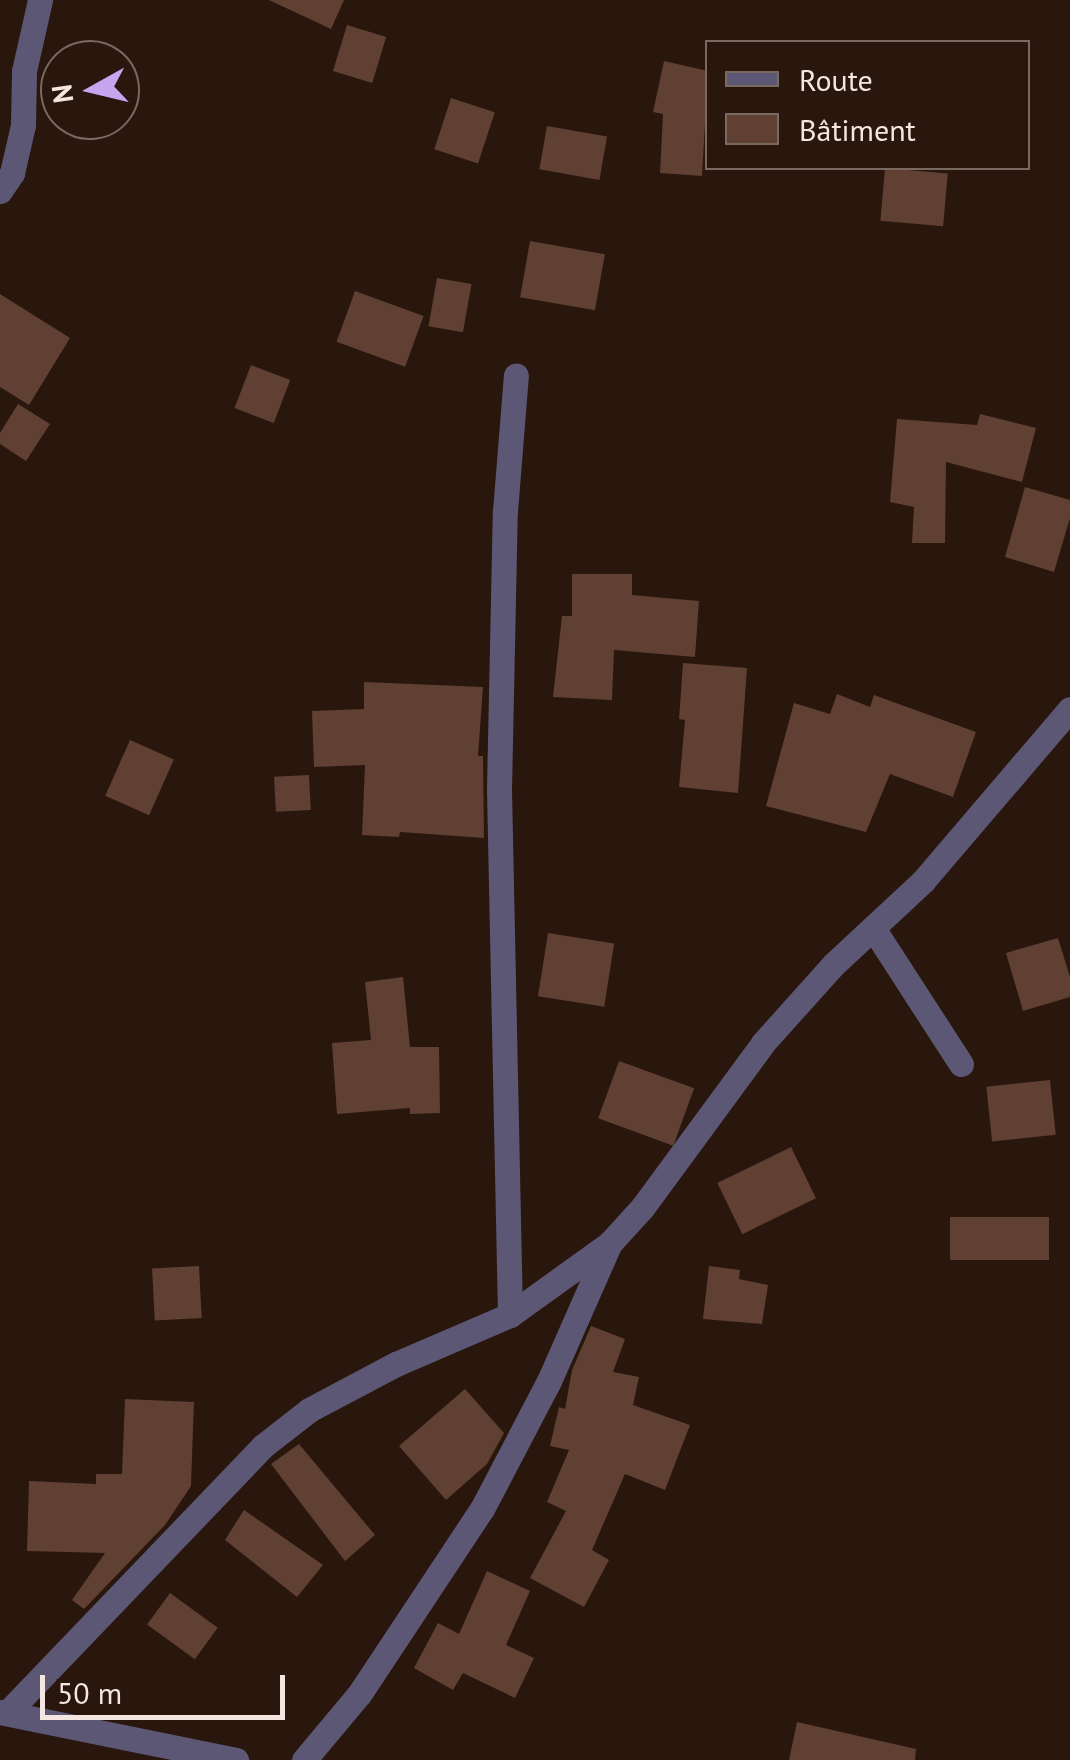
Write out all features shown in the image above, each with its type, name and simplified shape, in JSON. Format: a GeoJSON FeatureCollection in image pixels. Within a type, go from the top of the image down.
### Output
{"type":"FeatureCollection","features":[{"type":"Feature","properties":{"kind":"street"},"geometry":{"type":"LineString","coordinates":[[0,191],[12,173],[23,125],[24,71],[40,0]]}},
{"type":"Feature","properties":{"kind":"street"},"geometry":{"type":"LineString","coordinates":[[510,1315],[499,789],[506,512],[516,376]]}},
{"type":"Feature","properties":{"kind":"street"},"geometry":{"type":"LineString","coordinates":[[4,1712],[263,1446],[310,1410],[396,1364],[510,1315],[610,1243],[642,1208],[762,1043],[872,928],[923,881],[1070,709]]}},
{"type":"Feature","properties":{"kind":"street"},"geometry":{"type":"LineString","coordinates":[[872,928],[961,1064]]}},
{"type":"Feature","properties":{"kind":"street"},"geometry":{"type":"LineString","coordinates":[[304,1760],[360,1693],[482,1509],[526,1430],[610,1243]]}},
{"type":"Feature","properties":{"kind":"street"},"geometry":{"type":"LineString","coordinates":[[4,1712],[236,1760]]}},
{"type":"Feature","properties":{"kind":"building"},"geometry":{"type":"Polygon","coordinates":[[[269,0],[344,0],[331,29],[269,0]]]}},
{"type":"Feature","properties":{"kind":"building"},"geometry":{"type":"Polygon","coordinates":[[[347,25],[386,37],[372,83],[333,71],[347,25]]]}},
{"type":"Feature","properties":{"kind":"building"},"geometry":{"type":"Polygon","coordinates":[[[664,61],[705,70],[702,176],[660,173],[663,114],[653,112],[664,61]]]}},
{"type":"Feature","properties":{"kind":"building"},"geometry":{"type":"Polygon","coordinates":[[[451,98],[495,112],[478,164],[434,149],[451,98]]]}},
{"type":"Feature","properties":{"kind":"building"},"geometry":{"type":"Polygon","coordinates":[[[547,126],[607,137],[599,180],[539,169],[547,126]]]}},
{"type":"Feature","properties":{"kind":"building"},"geometry":{"type":"Polygon","coordinates":[[[885,170],[948,173],[943,226],[880,221],[885,170]]]}},
{"type":"Feature","properties":{"kind":"building"},"geometry":{"type":"Polygon","coordinates":[[[530,241],[605,254],[595,310],[520,297],[530,241]]]}},
{"type":"Feature","properties":{"kind":"building"},"geometry":{"type":"Polygon","coordinates":[[[437,278],[471,284],[463,332],[428,326],[437,278]]]}},
{"type":"Feature","properties":{"kind":"building"},"geometry":{"type":"Polygon","coordinates":[[[355,291],[424,316],[405,367],[337,342],[355,291]]]}},
{"type":"Feature","properties":{"kind":"building"},"geometry":{"type":"Polygon","coordinates":[[[0,294],[70,338],[29,405],[0,387],[0,294]]]}},
{"type":"Feature","properties":{"kind":"building"},"geometry":{"type":"Polygon","coordinates":[[[251,365],[290,380],[274,423],[235,408],[251,365]]]}},
{"type":"Feature","properties":{"kind":"building"},"geometry":{"type":"Polygon","coordinates":[[[18,404],[50,424],[26,461],[0,444],[0,433],[18,404]]]}},
{"type":"Feature","properties":{"kind":"building"},"geometry":{"type":"Polygon","coordinates":[[[980,414],[1036,428],[1022,482],[946,462],[945,543],[912,543],[914,507],[890,502],[897,419],[977,425],[980,414]]]}},
{"type":"Feature","properties":{"kind":"building"},"geometry":{"type":"Polygon","coordinates":[[[1025,487],[1070,500],[1070,518],[1054,572],[1005,557],[1025,487]]]}},
{"type":"Feature","properties":{"kind":"building"},"geometry":{"type":"Polygon","coordinates":[[[572,574],[632,574],[632,595],[699,601],[695,657],[614,650],[612,700],[553,697],[562,616],[572,616],[572,574]]]}},
{"type":"Feature","properties":{"kind":"building"},"geometry":{"type":"Polygon","coordinates":[[[683,663],[747,668],[738,793],[679,787],[685,720],[679,719],[683,663]]]}},
{"type":"Feature","properties":{"kind":"building"},"geometry":{"type":"Polygon","coordinates":[[[364,682],[483,687],[478,756],[483,756],[484,838],[400,832],[399,837],[362,835],[365,765],[314,767],[312,711],[364,709],[364,682]]]}},
{"type":"Feature","properties":{"kind":"building"},"geometry":{"type":"Polygon","coordinates":[[[837,694],[870,707],[874,695],[976,732],[953,797],[890,774],[866,832],[766,806],[794,703],[830,714],[837,694]]]}},
{"type":"Feature","properties":{"kind":"building"},"geometry":{"type":"Polygon","coordinates":[[[130,740],[174,760],[149,815],[105,796],[130,740]]]}},
{"type":"Feature","properties":{"kind":"building"},"geometry":{"type":"Polygon","coordinates":[[[309,775],[311,810],[276,812],[274,777],[309,775]]]}},
{"type":"Feature","properties":{"kind":"building"},"geometry":{"type":"Polygon","coordinates":[[[548,933],[614,943],[604,1007],[538,996],[548,933]]]}},
{"type":"Feature","properties":{"kind":"building"},"geometry":{"type":"Polygon","coordinates":[[[1058,938],[1070,977],[1070,997],[1023,1011],[1006,953],[1058,938]]]}},
{"type":"Feature","properties":{"kind":"building"},"geometry":{"type":"Polygon","coordinates":[[[403,977],[410,1047],[439,1047],[440,1113],[410,1114],[410,1108],[337,1114],[332,1043],[371,1040],[365,982],[403,977]]]}},
{"type":"Feature","properties":{"kind":"building"},"geometry":{"type":"Polygon","coordinates":[[[619,1061],[694,1088],[673,1146],[598,1118],[619,1061]]]}},
{"type":"Feature","properties":{"kind":"building"},"geometry":{"type":"Polygon","coordinates":[[[1050,1080],[1056,1135],[992,1141],[986,1087],[1050,1080]]]}},
{"type":"Feature","properties":{"kind":"building"},"geometry":{"type":"Polygon","coordinates":[[[791,1147],[816,1198],[742,1234],[717,1183],[791,1147]]]}},
{"type":"Feature","properties":{"kind":"building"},"geometry":{"type":"Polygon","coordinates":[[[950,1217],[1049,1217],[1049,1260],[950,1260],[950,1217]]]}},
{"type":"Feature","properties":{"kind":"building"},"geometry":{"type":"Polygon","coordinates":[[[199,1266],[202,1318],[155,1320],[152,1268],[199,1266]]]}},
{"type":"Feature","properties":{"kind":"building"},"geometry":{"type":"Polygon","coordinates":[[[709,1266],[740,1270],[739,1279],[768,1285],[762,1324],[703,1319],[709,1266]]]}},
{"type":"Feature","properties":{"kind":"building"},"geometry":{"type":"Polygon","coordinates":[[[591,1326],[625,1339],[613,1372],[639,1377],[633,1405],[690,1425],[665,1490],[625,1474],[592,1550],[609,1560],[584,1607],[530,1578],[566,1511],[547,1502],[569,1450],[550,1446],[559,1407],[565,1409],[572,1370],[591,1326]]]}},
{"type":"Feature","properties":{"kind":"building"},"geometry":{"type":"Polygon","coordinates":[[[465,1389],[504,1433],[487,1464],[446,1500],[399,1446],[465,1389]]]}},
{"type":"Feature","properties":{"kind":"building"},"geometry":{"type":"Polygon","coordinates":[[[125,1399],[194,1402],[191,1486],[165,1525],[84,1609],[72,1600],[105,1553],[27,1551],[29,1481],[96,1484],[96,1474],[122,1474],[125,1399]]]}},
{"type":"Feature","properties":{"kind":"building"},"geometry":{"type":"Polygon","coordinates":[[[299,1444],[375,1535],[345,1561],[271,1464],[299,1444]]]}},
{"type":"Feature","properties":{"kind":"building"},"geometry":{"type":"Polygon","coordinates":[[[244,1510],[323,1565],[297,1597],[225,1540],[244,1510]]]}},
{"type":"Feature","properties":{"kind":"building"},"geometry":{"type":"Polygon","coordinates":[[[487,1571],[530,1591],[506,1645],[534,1658],[515,1698],[463,1673],[453,1690],[414,1668],[438,1623],[459,1634],[487,1571]]]}},
{"type":"Feature","properties":{"kind":"building"},"geometry":{"type":"Polygon","coordinates":[[[170,1593],[218,1628],[195,1659],[147,1625],[170,1593]]]}},
{"type":"Feature","properties":{"kind":"building"},"geometry":{"type":"Polygon","coordinates":[[[797,1722],[916,1749],[915,1760],[789,1760],[797,1722]]]}}]}
